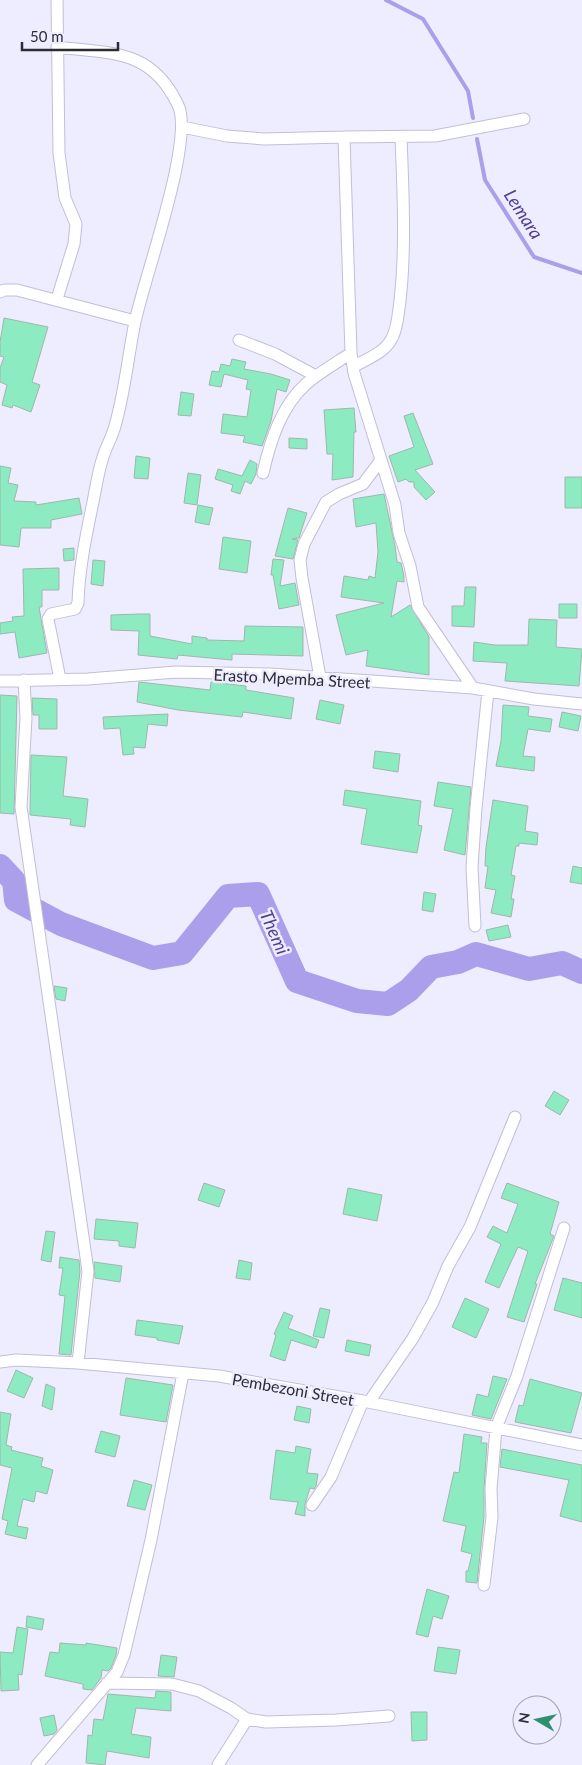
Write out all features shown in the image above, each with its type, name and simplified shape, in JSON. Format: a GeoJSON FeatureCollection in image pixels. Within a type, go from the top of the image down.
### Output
{"type":"FeatureCollection","features":[{"type":"Feature","properties":{"kind":"street"},"geometry":{"type":"LineString","coordinates":[[57,0],[59,153],[65,198],[76,224],[74,244],[57,299]]}},
{"type":"Feature","properties":{"kind":"street"},"geometry":{"type":"LineString","coordinates":[[57,47],[124,55],[151,67],[169,88],[180,107],[182,127],[170,192],[135,321],[125,385],[115,428],[103,458],[83,547],[78,603],[75,609],[51,614],[48,619],[60,680]]}},
{"type":"Feature","properties":{"kind":"street"},"geometry":{"type":"LineString","coordinates":[[182,127],[227,136],[264,139],[401,137],[436,136],[524,119]]}},
{"type":"Feature","properties":{"kind":"street"},"geometry":{"type":"LineString","coordinates":[[344,137],[353,367],[395,505],[399,532],[410,566],[418,606],[473,688]]}},
{"type":"Feature","properties":{"kind":"street"},"geometry":{"type":"LineString","coordinates":[[353,367],[384,348],[392,339],[397,326],[402,281],[403,204],[401,137]]}},
{"type":"Feature","properties":{"kind":"street"},"geometry":{"type":"LineString","coordinates":[[0,292],[4,290],[17,290],[135,321]]}},
{"type":"Feature","properties":{"kind":"street"},"geometry":{"type":"LineString","coordinates":[[239,340],[275,354],[316,376]]}},
{"type":"Feature","properties":{"kind":"street"},"geometry":{"type":"LineString","coordinates":[[263,473],[271,440],[286,410],[304,386],[351,353]]}},
{"type":"Feature","properties":{"kind":"street"},"geometry":{"type":"LineString","coordinates":[[320,677],[302,578],[300,560],[304,544],[326,502],[338,494],[363,484],[381,460]]}},
{"type":"Feature","properties":{"kind":"street","name":"Erasto Mpemba Street"},"geometry":{"type":"LineString","coordinates":[[0,681],[60,680],[176,672],[320,677],[376,683],[473,688],[534,699],[582,704]]}},
{"type":"Feature","properties":{"kind":"street"},"geometry":{"type":"LineString","coordinates":[[24,680],[26,718],[22,807],[88,1272],[78,1363]]}},
{"type":"Feature","properties":{"kind":"street"},"geometry":{"type":"LineString","coordinates":[[474,926],[472,867],[488,691]]}},
{"type":"Feature","properties":{"kind":"street"},"geometry":{"type":"LineString","coordinates":[[312,1505],[331,1477],[366,1402],[413,1338],[433,1302],[448,1266],[470,1227],[515,1117]]}},
{"type":"Feature","properties":{"kind":"street"},"geometry":{"type":"LineString","coordinates":[[484,1584],[492,1517],[491,1489],[496,1428],[517,1376],[564,1228]]}},
{"type":"Feature","properties":{"kind":"street","name":"Pembezoni Street"},"geometry":{"type":"LineString","coordinates":[[0,1362],[16,1360],[78,1363],[218,1376],[366,1402],[582,1445]]}},
{"type":"Feature","properties":{"kind":"street"},"geometry":{"type":"LineString","coordinates":[[37,1765],[117,1672],[130,1633],[151,1540],[183,1373]]}},
{"type":"Feature","properties":{"kind":"street"},"geometry":{"type":"LineString","coordinates":[[107,1683],[172,1684],[199,1691],[248,1719],[266,1722],[389,1716]]}},
{"type":"Feature","properties":{"kind":"street"},"geometry":{"type":"LineString","coordinates":[[218,1765],[248,1719]]}},
{"type":"Feature","properties":{"kind":"building"},"geometry":{"type":"Polygon","coordinates":[[[4,318],[48,327],[32,382],[40,385],[31,412],[13,405],[12,408],[2,405],[7,385],[0,382],[0,368],[4,357],[0,356],[0,342],[4,318]]]}},
{"type":"Feature","properties":{"kind":"building"},"geometry":{"type":"Polygon","coordinates":[[[232,359],[246,362],[244,369],[290,380],[286,392],[277,389],[271,421],[262,446],[243,442],[245,436],[221,433],[223,414],[247,417],[251,390],[246,389],[248,380],[224,374],[221,387],[209,385],[212,371],[219,372],[221,364],[230,366],[232,359]]]}},
{"type":"Feature","properties":{"kind":"building"},"geometry":{"type":"Polygon","coordinates":[[[181,392],[194,394],[191,416],[178,415],[181,392]]]}},
{"type":"Feature","properties":{"kind":"building"},"geometry":{"type":"Polygon","coordinates":[[[354,408],[356,432],[354,432],[353,477],[332,480],[333,454],[327,454],[324,410],[354,408]]]}},
{"type":"Feature","properties":{"kind":"building"},"geometry":{"type":"Polygon","coordinates":[[[413,413],[433,464],[415,470],[435,492],[426,500],[414,487],[414,482],[409,482],[406,479],[398,482],[389,456],[414,447],[404,416],[413,413]]]}},
{"type":"Feature","properties":{"kind":"building"},"geometry":{"type":"Polygon","coordinates":[[[289,438],[307,439],[307,449],[289,448],[289,438]]]}},
{"type":"Feature","properties":{"kind":"building"},"geometry":{"type":"Polygon","coordinates":[[[136,456],[150,458],[148,479],[134,478],[136,456]]]}},
{"type":"Feature","properties":{"kind":"building"},"geometry":{"type":"Polygon","coordinates":[[[250,460],[257,464],[256,474],[251,484],[245,481],[240,494],[231,491],[233,485],[215,479],[218,469],[242,476],[250,460]]]}},
{"type":"Feature","properties":{"kind":"building"},"geometry":{"type":"Polygon","coordinates":[[[0,466],[11,468],[8,483],[18,485],[14,501],[36,502],[36,505],[79,498],[82,514],[51,520],[51,528],[21,528],[19,547],[0,545],[0,466]]]}},
{"type":"Feature","properties":{"kind":"building"},"geometry":{"type":"Polygon","coordinates":[[[188,473],[201,475],[197,505],[184,503],[188,473]]]}},
{"type":"Feature","properties":{"kind":"building"},"geometry":{"type":"Polygon","coordinates":[[[565,477],[582,477],[582,508],[565,508],[565,477]]]}},
{"type":"Feature","properties":{"kind":"building"},"geometry":{"type":"Polygon","coordinates":[[[384,494],[397,562],[401,563],[404,576],[404,582],[397,581],[391,617],[410,605],[429,637],[429,675],[366,666],[368,650],[346,655],[336,615],[384,603],[341,597],[344,576],[368,580],[369,576],[375,578],[378,552],[376,523],[356,527],[353,499],[384,494]]]}},
{"type":"Feature","properties":{"kind":"building"},"geometry":{"type":"Polygon","coordinates":[[[198,505],[213,508],[209,525],[195,522],[198,505]]]}},
{"type":"Feature","properties":{"kind":"building"},"geometry":{"type":"Polygon","coordinates":[[[288,508],[307,513],[299,538],[292,539],[298,540],[293,559],[275,556],[288,508]]]}},
{"type":"Feature","properties":{"kind":"building"},"geometry":{"type":"Polygon","coordinates":[[[223,537],[251,541],[247,573],[219,569],[223,537]]]}},
{"type":"Feature","properties":{"kind":"building"},"geometry":{"type":"Polygon","coordinates":[[[74,548],[74,560],[64,561],[63,549],[74,548]]]}},
{"type":"Feature","properties":{"kind":"building"},"geometry":{"type":"Polygon","coordinates":[[[273,559],[284,560],[280,586],[295,583],[299,605],[279,609],[273,575],[271,575],[273,559]]]}},
{"type":"Feature","properties":{"kind":"building"},"geometry":{"type":"Polygon","coordinates":[[[93,560],[105,561],[103,586],[91,584],[93,560]]]}},
{"type":"Feature","properties":{"kind":"building"},"geometry":{"type":"Polygon","coordinates":[[[59,568],[59,590],[42,590],[42,607],[39,607],[47,653],[19,658],[15,632],[0,634],[0,623],[13,621],[12,617],[24,616],[23,569],[59,568]]]}},
{"type":"Feature","properties":{"kind":"building"},"geometry":{"type":"Polygon","coordinates":[[[465,587],[476,587],[474,627],[452,626],[452,606],[464,606],[465,587]]]}},
{"type":"Feature","properties":{"kind":"building"},"geometry":{"type":"Polygon","coordinates":[[[559,604],[577,604],[577,618],[559,618],[559,604]]]}},
{"type":"Feature","properties":{"kind":"building"},"geometry":{"type":"Polygon","coordinates":[[[150,614],[150,636],[192,644],[192,636],[207,638],[207,640],[244,641],[245,626],[303,627],[303,656],[232,654],[232,660],[178,655],[177,659],[138,655],[139,631],[111,630],[111,615],[150,614]]]}},
{"type":"Feature","properties":{"kind":"building"},"geometry":{"type":"Polygon","coordinates":[[[529,619],[557,620],[556,647],[582,649],[579,686],[505,681],[507,663],[473,661],[474,642],[495,645],[528,645],[529,619]]]}},
{"type":"Feature","properties":{"kind":"building"},"geometry":{"type":"Polygon","coordinates":[[[139,682],[210,690],[211,682],[246,686],[246,690],[294,698],[291,719],[243,712],[242,717],[178,710],[137,702],[139,682]]]}},
{"type":"Feature","properties":{"kind":"building"},"geometry":{"type":"Polygon","coordinates":[[[0,695],[17,696],[14,814],[0,813],[0,695]]]}},
{"type":"Feature","properties":{"kind":"building"},"geometry":{"type":"Polygon","coordinates":[[[32,698],[57,699],[57,729],[39,729],[39,715],[33,715],[32,698]]]}},
{"type":"Feature","properties":{"kind":"building"},"geometry":{"type":"Polygon","coordinates":[[[320,700],[344,705],[340,724],[316,719],[320,700]]]}},
{"type":"Feature","properties":{"kind":"building"},"geometry":{"type":"Polygon","coordinates":[[[503,705],[529,707],[528,716],[552,719],[550,732],[528,729],[523,756],[535,757],[534,771],[496,766],[501,741],[503,705]]]}},
{"type":"Feature","properties":{"kind":"building"},"geometry":{"type":"Polygon","coordinates":[[[562,712],[581,716],[578,731],[559,727],[562,712]]]}},
{"type":"Feature","properties":{"kind":"building"},"geometry":{"type":"Polygon","coordinates":[[[168,714],[167,726],[148,724],[145,748],[133,747],[134,754],[123,755],[120,728],[104,729],[103,717],[168,714]]]}},
{"type":"Feature","properties":{"kind":"building"},"geometry":{"type":"Polygon","coordinates":[[[375,751],[400,754],[398,772],[373,768],[375,751]]]}},
{"type":"Feature","properties":{"kind":"building"},"geometry":{"type":"Polygon","coordinates":[[[31,755],[67,757],[63,796],[88,799],[85,827],[70,825],[71,819],[30,815],[31,755]]]}},
{"type":"Feature","properties":{"kind":"building"},"geometry":{"type":"Polygon","coordinates":[[[438,782],[471,787],[465,855],[444,850],[453,809],[434,806],[438,782]]]}},
{"type":"Feature","properties":{"kind":"building"},"geometry":{"type":"Polygon","coordinates":[[[345,790],[421,801],[418,825],[422,826],[417,853],[361,844],[367,809],[343,805],[345,790]]]}},
{"type":"Feature","properties":{"kind":"building"},"geometry":{"type":"Polygon","coordinates":[[[493,800],[528,806],[525,831],[538,833],[537,845],[519,843],[519,846],[516,846],[511,875],[515,876],[511,899],[514,899],[511,917],[491,913],[496,890],[485,888],[488,866],[485,866],[486,847],[493,800]]]}},
{"type":"Feature","properties":{"kind":"building"},"geometry":{"type":"Polygon","coordinates":[[[573,866],[582,868],[582,884],[570,882],[573,866]]]}},
{"type":"Feature","properties":{"kind":"building"},"geometry":{"type":"Polygon","coordinates":[[[424,892],[436,894],[433,912],[422,910],[424,892]]]}},
{"type":"Feature","properties":{"kind":"building"},"geometry":{"type":"Polygon","coordinates":[[[508,925],[511,937],[489,941],[486,930],[508,925]]]}},
{"type":"Feature","properties":{"kind":"building"},"geometry":{"type":"Polygon","coordinates":[[[54,986],[67,988],[65,1001],[56,999],[54,986]]]}},
{"type":"Feature","properties":{"kind":"building"},"geometry":{"type":"Polygon","coordinates":[[[554,1091],[569,1100],[560,1115],[545,1106],[554,1091]]]}},
{"type":"Feature","properties":{"kind":"building"},"geometry":{"type":"Polygon","coordinates":[[[204,1183],[225,1190],[219,1207],[198,1200],[204,1183]]]}},
{"type":"Feature","properties":{"kind":"building"},"geometry":{"type":"Polygon","coordinates":[[[507,1183],[559,1202],[550,1234],[554,1236],[535,1284],[537,1284],[524,1322],[507,1317],[528,1251],[518,1247],[499,1288],[485,1282],[501,1244],[487,1237],[493,1226],[507,1233],[518,1204],[501,1198],[507,1183]]]}},
{"type":"Feature","properties":{"kind":"building"},"geometry":{"type":"Polygon","coordinates":[[[348,1188],[382,1195],[377,1221],[343,1214],[348,1188]]]}},
{"type":"Feature","properties":{"kind":"building"},"geometry":{"type":"Polygon","coordinates":[[[96,1219],[138,1223],[135,1248],[119,1246],[119,1241],[94,1239],[96,1219]]]}},
{"type":"Feature","properties":{"kind":"building"},"geometry":{"type":"Polygon","coordinates":[[[46,1231],[55,1232],[51,1262],[41,1260],[46,1231]]]}},
{"type":"Feature","properties":{"kind":"building"},"geometry":{"type":"Polygon","coordinates":[[[60,1257],[79,1260],[80,1271],[71,1355],[59,1354],[65,1296],[59,1295],[63,1268],[59,1268],[60,1257]]]}},
{"type":"Feature","properties":{"kind":"building"},"geometry":{"type":"Polygon","coordinates":[[[239,1260],[252,1263],[250,1280],[236,1278],[239,1260]]]}},
{"type":"Feature","properties":{"kind":"building"},"geometry":{"type":"Polygon","coordinates":[[[94,1262],[122,1266],[120,1282],[95,1278],[94,1262]]]}},
{"type":"Feature","properties":{"kind":"building"},"geometry":{"type":"Polygon","coordinates":[[[563,1278],[582,1283],[582,1318],[554,1310],[563,1278]]]}},
{"type":"Feature","properties":{"kind":"building"},"geometry":{"type":"Polygon","coordinates":[[[465,1298],[489,1309],[476,1338],[452,1327],[465,1298]]]}},
{"type":"Feature","properties":{"kind":"building"},"geometry":{"type":"Polygon","coordinates":[[[320,1308],[330,1310],[324,1338],[313,1336],[320,1308]]]}},
{"type":"Feature","properties":{"kind":"building"},"geometry":{"type":"Polygon","coordinates":[[[284,1312],[293,1316],[288,1328],[319,1340],[316,1348],[291,1340],[285,1361],[270,1356],[276,1335],[274,1334],[284,1312]]]}},
{"type":"Feature","properties":{"kind":"building"},"geometry":{"type":"Polygon","coordinates":[[[137,1320],[183,1326],[179,1344],[135,1335],[137,1320]]]}},
{"type":"Feature","properties":{"kind":"building"},"geometry":{"type":"Polygon","coordinates":[[[347,1340],[371,1345],[369,1356],[345,1351],[347,1340]]]}},
{"type":"Feature","properties":{"kind":"building"},"geometry":{"type":"Polygon","coordinates":[[[16,1370],[33,1378],[24,1398],[7,1391],[16,1370]]]}},
{"type":"Feature","properties":{"kind":"building"},"geometry":{"type":"Polygon","coordinates":[[[493,1376],[507,1379],[491,1419],[472,1415],[477,1394],[488,1397],[493,1376]]]}},
{"type":"Feature","properties":{"kind":"building"},"geometry":{"type":"Polygon","coordinates":[[[126,1378],[173,1385],[166,1422],[120,1415],[126,1378]]]}},
{"type":"Feature","properties":{"kind":"building"},"geometry":{"type":"Polygon","coordinates":[[[530,1379],[582,1393],[571,1433],[515,1422],[519,1405],[523,1406],[530,1379]]]}},
{"type":"Feature","properties":{"kind":"building"},"geometry":{"type":"Polygon","coordinates":[[[46,1384],[55,1388],[52,1410],[42,1406],[46,1384]]]}},
{"type":"Feature","properties":{"kind":"building"},"geometry":{"type":"Polygon","coordinates":[[[297,1406],[311,1409],[309,1423],[294,1420],[297,1406]]]}},
{"type":"Feature","properties":{"kind":"building"},"geometry":{"type":"Polygon","coordinates":[[[0,1412],[11,1414],[6,1445],[12,1447],[11,1450],[43,1458],[41,1466],[53,1470],[47,1494],[36,1491],[34,1502],[23,1499],[17,1526],[28,1528],[26,1539],[5,1534],[8,1521],[2,1519],[12,1468],[0,1465],[0,1412]]]}},
{"type":"Feature","properties":{"kind":"building"},"geometry":{"type":"Polygon","coordinates":[[[101,1431],[120,1436],[115,1457],[95,1452],[101,1431]]]}},
{"type":"Feature","properties":{"kind":"building"},"geometry":{"type":"Polygon","coordinates":[[[464,1434],[482,1437],[481,1443],[487,1443],[484,1517],[477,1583],[466,1582],[466,1571],[468,1571],[472,1554],[461,1551],[466,1526],[443,1521],[454,1472],[459,1473],[464,1434]]]}},
{"type":"Feature","properties":{"kind":"building"},"geometry":{"type":"Polygon","coordinates":[[[296,1446],[311,1449],[307,1473],[318,1474],[316,1486],[314,1489],[310,1488],[305,1504],[305,1516],[295,1514],[298,1502],[270,1499],[276,1450],[295,1453],[296,1446]]]}},
{"type":"Feature","properties":{"kind":"building"},"geometry":{"type":"Polygon","coordinates":[[[502,1449],[582,1465],[582,1522],[560,1516],[569,1480],[500,1467],[502,1449]]]}},
{"type":"Feature","properties":{"kind":"building"},"geometry":{"type":"Polygon","coordinates":[[[134,1480],[152,1485],[145,1510],[127,1506],[134,1480]]]}},
{"type":"Feature","properties":{"kind":"building"},"geometry":{"type":"Polygon","coordinates":[[[427,1589],[449,1596],[442,1619],[433,1616],[428,1637],[416,1634],[427,1589]]]}},
{"type":"Feature","properties":{"kind":"building"},"geometry":{"type":"Polygon","coordinates":[[[27,1616],[44,1619],[42,1630],[26,1627],[27,1616]]]}},
{"type":"Feature","properties":{"kind":"building"},"geometry":{"type":"Polygon","coordinates":[[[17,1627],[28,1629],[22,1675],[18,1674],[19,1690],[1,1691],[0,1652],[13,1653],[17,1627]]]}},
{"type":"Feature","properties":{"kind":"building"},"geometry":{"type":"Polygon","coordinates":[[[60,1643],[86,1645],[86,1643],[117,1648],[116,1655],[111,1668],[108,1671],[102,1670],[101,1678],[92,1690],[83,1689],[83,1684],[45,1676],[50,1652],[59,1653],[60,1643]]]}},
{"type":"Feature","properties":{"kind":"building"},"geometry":{"type":"Polygon","coordinates":[[[438,1647],[460,1650],[456,1674],[434,1671],[438,1647]]]}},
{"type":"Feature","properties":{"kind":"building"},"geometry":{"type":"Polygon","coordinates":[[[161,1655],[177,1657],[174,1677],[158,1676],[161,1655]]]}},
{"type":"Feature","properties":{"kind":"building"},"geometry":{"type":"Polygon","coordinates":[[[156,1691],[171,1692],[171,1711],[136,1708],[131,1734],[151,1737],[149,1758],[107,1751],[105,1765],[86,1763],[88,1735],[92,1736],[94,1719],[103,1720],[108,1694],[155,1698],[156,1691]]]}},
{"type":"Feature","properties":{"kind":"building"},"geometry":{"type":"Polygon","coordinates":[[[411,1712],[427,1712],[427,1740],[412,1741],[411,1712]]]}},
{"type":"Feature","properties":{"kind":"building"},"geometry":{"type":"Polygon","coordinates":[[[54,1715],[57,1730],[54,1734],[44,1736],[40,1718],[54,1715]]]}},
{"type":"Feature","properties":{"kind":"waterway","name":"Lemara"},"geometry":{"type":"LineString","coordinates":[[386,0],[423,19],[468,91],[473,118]]}},
{"type":"Feature","properties":{"kind":"waterway","name":"Lemara"},"geometry":{"type":"LineString","coordinates":[[477,139],[485,180],[534,257],[582,273]]}},
{"type":"Feature","properties":{"kind":"waterway","name":"Themi"},"geometry":{"type":"LineString","coordinates":[[0,866],[14,881],[16,900],[61,924],[153,958],[182,953],[228,896],[258,894],[297,981],[357,1001],[388,1004],[409,990],[431,967],[458,962],[476,954],[529,969],[562,963],[582,972]]}}]}
